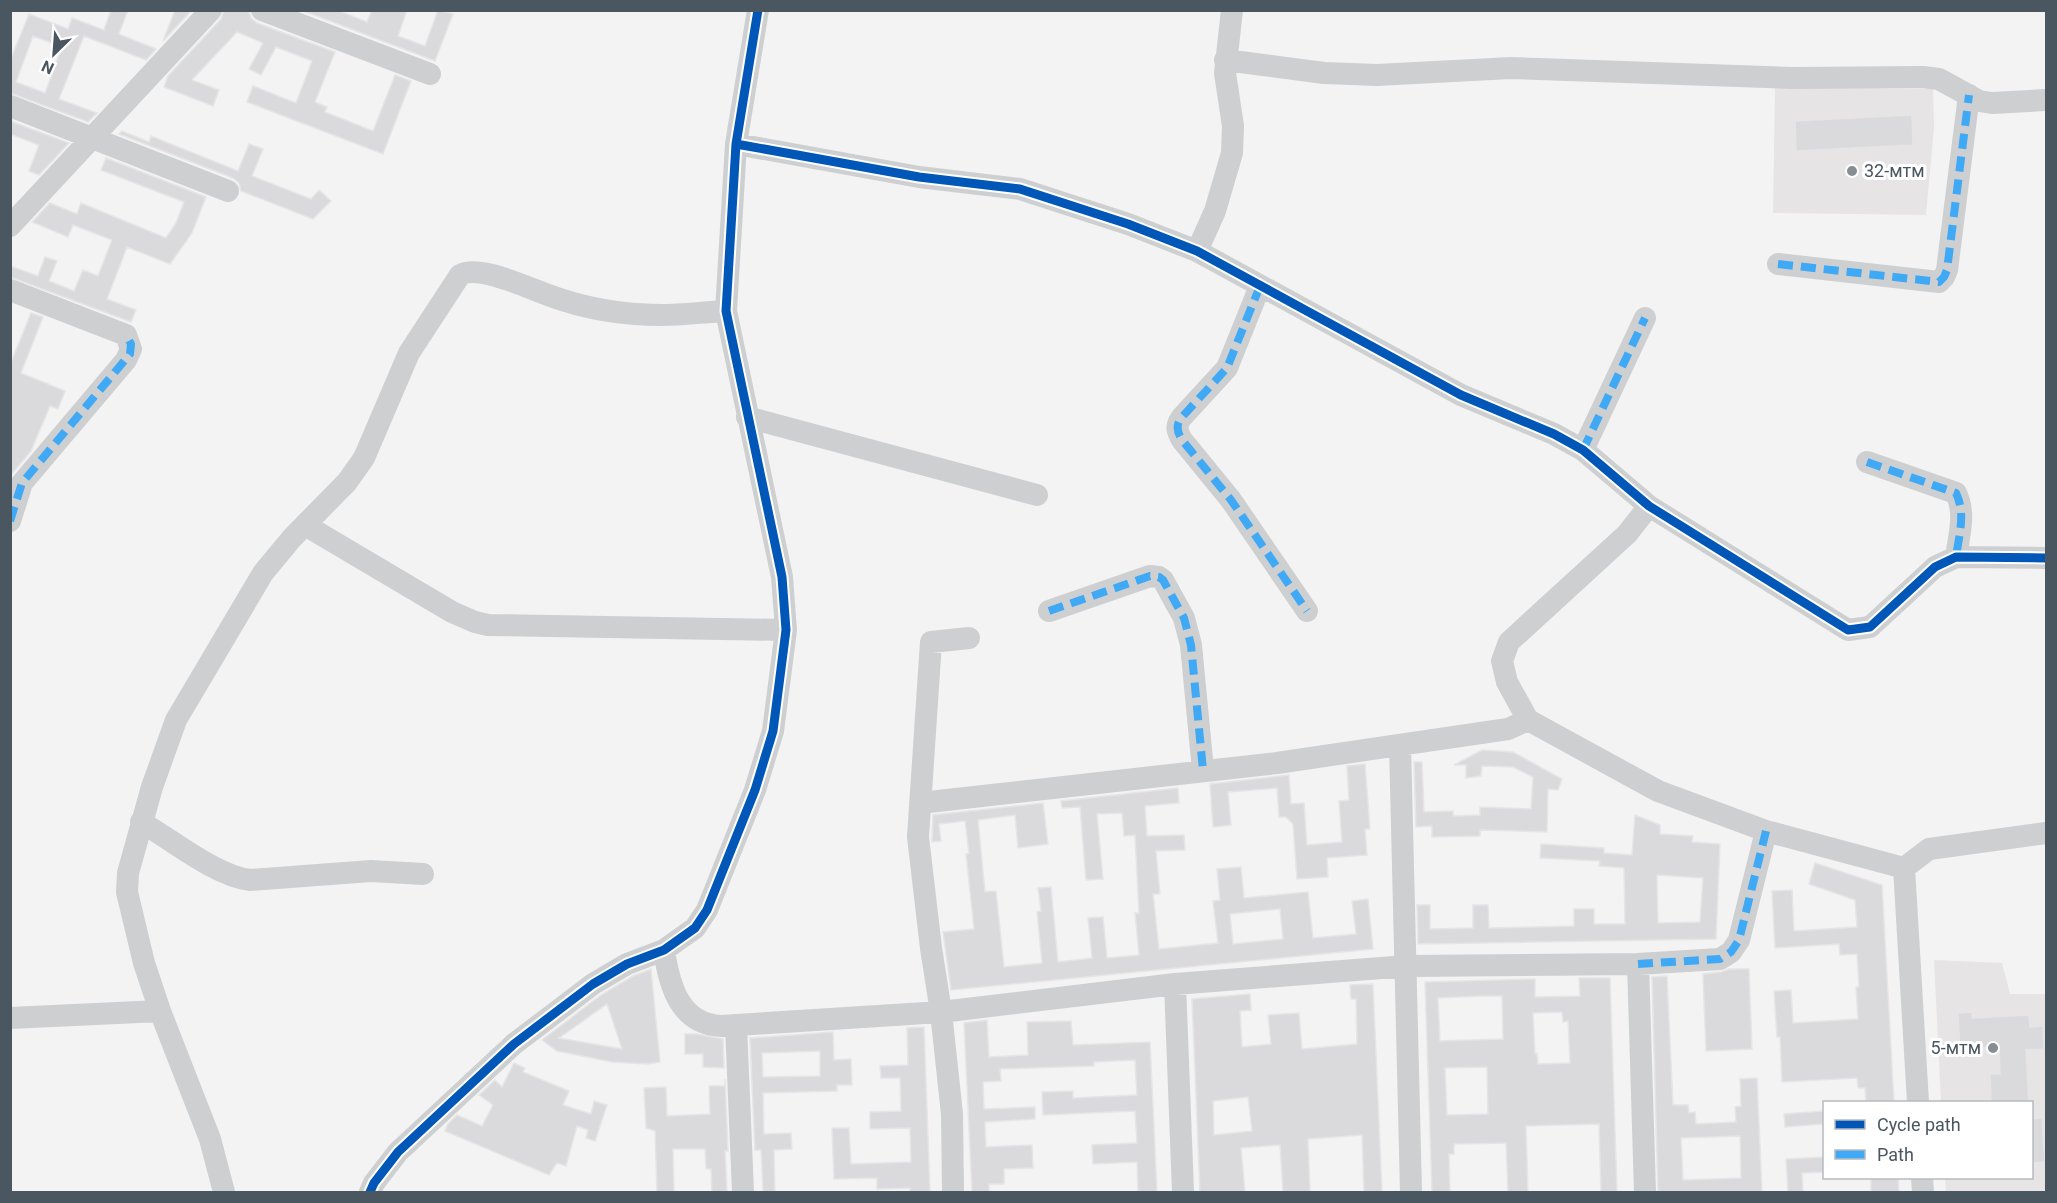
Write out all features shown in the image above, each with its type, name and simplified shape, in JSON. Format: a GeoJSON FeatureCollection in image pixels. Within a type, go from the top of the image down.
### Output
{"type":"FeatureCollection","features":[{"type":"Feature","properties":{"kind":"street"},"geometry":{"type":"LineString","coordinates":[[10,226],[211,10]]}},
{"type":"Feature","properties":{"kind":"street"},"geometry":{"type":"LineString","coordinates":[[262,10],[430,74]]}},
{"type":"Feature","properties":{"kind":"street"},"geometry":{"type":"LineString","coordinates":[[370,1192],[374,1183],[398,1152],[514,1044],[593,984],[627,964],[664,950],[695,928],[707,910],[755,790],[773,731],[786,630],[782,577],[726,311],[736,144],[758,10]]}},
{"type":"Feature","properties":{"kind":"street"},"geometry":{"type":"LineString","coordinates":[[1197,251],[1215,211],[1232,153],[1233,126],[1225,73],[1232,10]]}},
{"type":"Feature","properties":{"kind":"street"},"geometry":{"type":"LineString","coordinates":[[1225,60],[1324,73],[1377,75],[1511,68],[1793,78],[1923,76],[1939,79],[1979,101],[1992,103],[2046,100]]}},
{"type":"Feature","properties":{"kind":"street"},"geometry":{"type":"LineString","coordinates":[[1778,264],[1938,282],[1944,278],[1947,270],[1969,95]]}},
{"type":"Feature","properties":{"kind":"street"},"geometry":{"type":"LineString","coordinates":[[10,106],[228,191]]}},
{"type":"Feature","properties":{"kind":"street"},"geometry":{"type":"LineString","coordinates":[[736,144],[919,177],[1020,189],[1128,224],[1197,251],[1461,394],[1554,434],[1583,450],[1649,506],[1848,630],[1870,627],[1935,567],[1956,557],[2046,558]]}},
{"type":"Feature","properties":{"kind":"street"},"geometry":{"type":"LineString","coordinates":[[224,1192],[210,1139],[160,1011],[144,963],[127,892],[128,873],[141,822],[176,720],[264,573],[292,538],[347,483],[364,458],[409,353],[455,282],[464,273],[485,273],[573,304],[605,310],[659,315],[726,311]]}},
{"type":"Feature","properties":{"kind":"street"},"geometry":{"type":"LineString","coordinates":[[1260,285],[1227,368],[1182,417],[1177,431],[1231,500],[1307,611]]}},
{"type":"Feature","properties":{"kind":"street"},"geometry":{"type":"LineString","coordinates":[[10,290],[126,336],[131,349],[126,360],[16,481],[10,520]]}},
{"type":"Feature","properties":{"kind":"street"},"geometry":{"type":"LineString","coordinates":[[1583,450],[1645,318]]}},
{"type":"Feature","properties":{"kind":"street"},"geometry":{"type":"LineString","coordinates":[[747,417],[1037,495]]}},
{"type":"Feature","properties":{"kind":"street"},"geometry":{"type":"LineString","coordinates":[[1867,462],[1956,493],[1963,515],[1956,557]]}},
{"type":"Feature","properties":{"kind":"street"},"geometry":{"type":"LineString","coordinates":[[1649,506],[1628,534],[1509,642],[1502,661],[1507,682],[1528,720],[1658,791],[1766,831],[1904,868]]}},
{"type":"Feature","properties":{"kind":"street"},"geometry":{"type":"LineString","coordinates":[[305,525],[452,612],[488,625],[786,630]]}},
{"type":"Feature","properties":{"kind":"street"},"geometry":{"type":"LineString","coordinates":[[1049,611],[1150,576],[1163,580],[1184,618],[1191,645],[1203,770]]}},
{"type":"Feature","properties":{"kind":"street"},"geometry":{"type":"LineString","coordinates":[[953,1192],[951,1114],[941,1012],[918,837],[931,642],[969,638]]}},
{"type":"Feature","properties":{"kind":"street"},"geometry":{"type":"LineString","coordinates":[[920,803],[1277,763],[1508,729],[1528,720]]}},
{"type":"Feature","properties":{"kind":"street"},"geometry":{"type":"LineString","coordinates":[[1400,745],[1411,1192]]}},
{"type":"Feature","properties":{"kind":"street"},"geometry":{"type":"LineString","coordinates":[[141,822],[217,869],[240,879],[371,871],[423,874]]}},
{"type":"Feature","properties":{"kind":"street"},"geometry":{"type":"LineString","coordinates":[[664,950],[668,979],[675,997],[684,1007],[710,1025],[736,1026],[941,1012],[1175,984],[1407,966],[1638,964],[1720,959],[1731,952],[1739,940],[1766,831]]}},
{"type":"Feature","properties":{"kind":"street"},"geometry":{"type":"LineString","coordinates":[[1904,868],[1929,849],[2046,832]]}},
{"type":"Feature","properties":{"kind":"street"},"geometry":{"type":"LineString","coordinates":[[1904,868],[1918,1101]]}},
{"type":"Feature","properties":{"kind":"street"},"geometry":{"type":"LineString","coordinates":[[1638,964],[1645,1192]]}},
{"type":"Feature","properties":{"kind":"street"},"geometry":{"type":"LineString","coordinates":[[1175,984],[1183,1192]]}},
{"type":"Feature","properties":{"kind":"street"},"geometry":{"type":"LineString","coordinates":[[10,1018],[160,1011]]}},
{"type":"Feature","properties":{"kind":"street"},"geometry":{"type":"LineString","coordinates":[[736,1026],[743,1192]]}},
{"type":"Feature","properties":{"kind":"shaded area","name":"32-мтм"},"geometry":{"type":"Polygon","coordinates":[[[1775,87],[1933,89],[1934,128],[1926,215],[1773,213],[1775,87]]]}},
{"type":"Feature","properties":{"kind":"shaded area","name":"5-мтм"},"geometry":{"type":"Polygon","coordinates":[[[1934,960],[2002,963],[2010,994],[2046,994],[2046,1192],[1946,1192],[1945,1179],[2033,1179],[2033,1101],[1941,1101],[1934,960]]]}},
{"type":"Feature","properties":{"kind":"building"},"geometry":{"type":"Polygon","coordinates":[[[111,10],[128,10],[119,34],[156,49],[146,60],[84,36],[59,99],[97,113],[88,122],[10,93],[10,61],[29,14],[68,29],[72,18],[104,30],[111,10]],[[33,36],[16,82],[45,93],[62,47],[33,36]]]}},
{"type":"Feature","properties":{"kind":"building"},"geometry":{"type":"Polygon","coordinates":[[[175,10],[192,10],[163,41],[175,10]]]}},
{"type":"Feature","properties":{"kind":"building"},"geometry":{"type":"Polygon","coordinates":[[[224,10],[249,10],[251,18],[257,23],[335,52],[315,102],[327,107],[325,112],[373,131],[395,75],[411,81],[383,154],[247,102],[253,86],[296,103],[312,61],[276,47],[261,75],[249,69],[263,43],[237,32],[192,80],[219,90],[213,106],[164,87],[168,76],[221,19],[224,10]]]}},
{"type":"Feature","properties":{"kind":"building"},"geometry":{"type":"Polygon","coordinates":[[[301,10],[337,10],[367,22],[372,10],[407,10],[398,36],[425,46],[438,10],[453,14],[435,61],[301,10]]]}},
{"type":"Feature","properties":{"kind":"building"},"geometry":{"type":"Polygon","coordinates":[[[1912,115],[1913,145],[1796,151],[1795,121],[1912,115]]]}},
{"type":"Feature","properties":{"kind":"building"},"geometry":{"type":"Polygon","coordinates":[[[10,121],[69,143],[39,175],[29,171],[39,145],[10,134],[10,121]]]}},
{"type":"Feature","properties":{"kind":"building"},"geometry":{"type":"Polygon","coordinates":[[[122,131],[149,142],[151,136],[238,171],[249,144],[263,149],[252,176],[311,199],[319,190],[331,201],[313,219],[241,191],[239,183],[233,178],[119,134],[122,131]]]}},
{"type":"Feature","properties":{"kind":"building"},"geometry":{"type":"Polygon","coordinates":[[[106,158],[206,197],[192,233],[170,264],[127,247],[107,299],[136,310],[131,322],[10,277],[10,266],[38,276],[45,257],[57,261],[49,281],[74,291],[83,270],[98,276],[112,240],[73,225],[68,237],[32,222],[50,203],[77,214],[81,203],[166,238],[176,223],[184,202],[101,170],[106,158]]]}},
{"type":"Feature","properties":{"kind":"building"},"geometry":{"type":"Polygon","coordinates":[[[31,313],[43,317],[21,373],[65,391],[58,409],[50,406],[31,451],[10,476],[10,365],[31,313]]]}},
{"type":"Feature","properties":{"kind":"building"},"geometry":{"type":"Polygon","coordinates":[[[1482,750],[1513,752],[1562,779],[1558,790],[1548,789],[1547,832],[1480,830],[1480,836],[1432,837],[1432,826],[1416,827],[1414,762],[1422,762],[1424,812],[1453,811],[1453,816],[1480,815],[1480,807],[1531,809],[1533,777],[1513,767],[1482,766],[1481,776],[1466,778],[1466,765],[1454,765],[1482,750]]]}},
{"type":"Feature","properties":{"kind":"building"},"geometry":{"type":"Polygon","coordinates":[[[1365,764],[1370,829],[1365,829],[1367,855],[1327,858],[1328,877],[1297,879],[1293,824],[1286,817],[1279,817],[1277,788],[1228,792],[1231,825],[1213,827],[1210,784],[1289,775],[1291,804],[1304,803],[1307,845],[1342,842],[1339,801],[1349,800],[1347,766],[1365,764]]]}},
{"type":"Feature","properties":{"kind":"building"},"geometry":{"type":"Polygon","coordinates":[[[1178,788],[1179,803],[1145,806],[1147,836],[1184,835],[1185,850],[1156,851],[1160,894],[1153,894],[1159,949],[1218,943],[1213,901],[1220,900],[1217,869],[1241,867],[1244,898],[1308,892],[1313,938],[1356,934],[1352,901],[1368,899],[1373,949],[951,990],[943,932],[974,929],[966,854],[969,853],[965,821],[939,824],[941,841],[932,842],[933,815],[1043,803],[1048,844],[1018,848],[1015,815],[978,820],[985,892],[996,891],[1004,967],[1042,963],[1037,912],[1041,911],[1038,888],[1051,887],[1058,962],[1092,958],[1088,918],[1103,917],[1107,958],[1139,955],[1135,913],[1139,913],[1135,835],[1124,836],[1122,813],[1097,814],[1103,879],[1086,880],[1080,807],[1062,808],[1061,801],[1178,788]],[[1280,909],[1230,914],[1233,944],[1283,939],[1280,909]]]}},
{"type":"Feature","properties":{"kind":"building"},"geometry":{"type":"Polygon","coordinates":[[[1635,815],[1660,825],[1660,834],[1693,836],[1692,842],[1720,844],[1716,939],[1418,944],[1417,905],[1430,905],[1430,929],[1473,928],[1473,905],[1488,905],[1489,928],[1574,926],[1574,909],[1594,909],[1594,924],[1625,924],[1624,868],[1599,866],[1600,861],[1540,858],[1541,844],[1604,848],[1604,853],[1632,855],[1635,815]],[[1657,875],[1658,923],[1700,922],[1703,878],[1657,875]]]}},
{"type":"Feature","properties":{"kind":"building"},"geometry":{"type":"Polygon","coordinates":[[[1815,863],[1882,885],[1894,1101],[1866,1101],[1865,1088],[1858,1088],[1857,1078],[1782,1082],[1780,1037],[1777,1037],[1774,991],[1791,990],[1793,1023],[1858,1019],[1857,954],[1840,955],[1839,944],[1775,948],[1772,891],[1792,890],[1794,931],[1857,927],[1855,900],[1809,884],[1815,863]]]}},
{"type":"Feature","properties":{"kind":"building"},"geometry":{"type":"Polygon","coordinates":[[[651,969],[660,1062],[648,1064],[612,1062],[557,1051],[542,1040],[601,995],[633,976],[651,969]],[[607,1004],[559,1038],[622,1049],[607,1004]]]}},
{"type":"Feature","properties":{"kind":"building"},"geometry":{"type":"Polygon","coordinates":[[[1729,969],[1749,969],[1752,1049],[1706,1051],[1703,974],[1729,969]]]}},
{"type":"Feature","properties":{"kind":"building"},"geometry":{"type":"Polygon","coordinates":[[[1667,976],[1673,1105],[1688,1105],[1689,1113],[1695,1112],[1696,1124],[1736,1122],[1735,1107],[1741,1106],[1740,1079],[1757,1078],[1762,1192],[1658,1192],[1652,977],[1667,976]],[[1740,1136],[1681,1138],[1683,1180],[1741,1178],[1740,1136]]]}},
{"type":"Feature","properties":{"kind":"building"},"geometry":{"type":"Polygon","coordinates":[[[1579,978],[1610,978],[1617,1192],[1601,1192],[1599,1124],[1526,1126],[1528,1192],[1508,1192],[1506,1143],[1454,1144],[1454,1154],[1449,1154],[1450,1192],[1432,1192],[1425,982],[1535,979],[1535,997],[1580,996],[1579,978]],[[1502,996],[1438,998],[1440,1041],[1503,1039],[1502,996]],[[1562,1012],[1533,1013],[1535,1054],[1537,1053],[1538,1064],[1570,1063],[1568,1021],[1563,1022],[1562,1012]],[[1487,1067],[1445,1068],[1447,1115],[1488,1114],[1487,1067]]]}},
{"type":"Feature","properties":{"kind":"building"},"geometry":{"type":"Polygon","coordinates":[[[1373,984],[1382,1192],[1364,1192],[1362,1135],[1308,1139],[1310,1192],[1283,1192],[1280,1145],[1241,1148],[1245,1192],[1200,1192],[1192,999],[1250,994],[1251,1010],[1240,1011],[1242,1047],[1271,1044],[1268,1015],[1299,1013],[1302,1049],[1357,1044],[1356,999],[1351,999],[1350,985],[1373,984]],[[1248,1097],[1213,1101],[1214,1135],[1252,1131],[1248,1097]]]}},
{"type":"Feature","properties":{"kind":"building"},"geometry":{"type":"Polygon","coordinates":[[[1972,1012],[1972,1018],[2029,1015],[2030,1027],[2043,1026],[2044,1049],[2026,1050],[2029,1101],[1991,1101],[1990,1074],[2000,1074],[1999,1047],[1974,1048],[1974,1054],[1960,1055],[1958,1013],[1972,1012]]]}},
{"type":"Feature","properties":{"kind":"building"},"geometry":{"type":"Polygon","coordinates":[[[987,1020],[989,1057],[1028,1055],[1027,1022],[1071,1021],[1073,1045],[1150,1042],[1157,1192],[1138,1192],[1137,1162],[1093,1164],[1092,1145],[1137,1143],[1135,1111],[1043,1115],[1042,1092],[1073,1091],[1073,1098],[1137,1095],[1135,1060],[1094,1062],[1094,1066],[1000,1069],[1001,1081],[983,1082],[984,1109],[1035,1107],[1035,1119],[985,1122],[986,1147],[1032,1145],[1033,1168],[1004,1169],[1004,1184],[989,1184],[989,1192],[972,1192],[964,1023],[987,1020]]]}},
{"type":"Feature","properties":{"kind":"building"},"geometry":{"type":"Polygon","coordinates":[[[924,1027],[930,1192],[910,1192],[910,1188],[877,1189],[877,1178],[834,1179],[832,1128],[849,1128],[851,1164],[911,1162],[910,1128],[870,1129],[870,1112],[901,1111],[900,1078],[881,1078],[880,1066],[908,1065],[907,1028],[924,1027]]]}},
{"type":"Feature","properties":{"kind":"building"},"geometry":{"type":"Polygon","coordinates":[[[833,1032],[834,1060],[851,1059],[852,1085],[837,1085],[837,1091],[763,1093],[764,1134],[791,1133],[792,1149],[774,1150],[775,1192],[763,1192],[761,1150],[755,1150],[750,1038],[833,1032]],[[820,1051],[762,1053],[763,1077],[820,1076],[820,1051]]]}},
{"type":"Feature","properties":{"kind":"building"},"geometry":{"type":"Polygon","coordinates":[[[685,1034],[723,1039],[724,1068],[703,1067],[703,1054],[685,1054],[685,1034]]]}},
{"type":"Feature","properties":{"kind":"building"},"geometry":{"type":"Polygon","coordinates":[[[514,1063],[525,1068],[523,1072],[569,1091],[563,1105],[591,1114],[594,1101],[607,1105],[595,1141],[586,1138],[588,1130],[577,1126],[566,1166],[557,1163],[549,1175],[445,1131],[457,1115],[482,1126],[493,1105],[479,1095],[495,1080],[502,1087],[514,1063]]]}},
{"type":"Feature","properties":{"kind":"building"},"geometry":{"type":"Polygon","coordinates":[[[725,1079],[727,1192],[712,1192],[711,1169],[706,1169],[705,1149],[673,1149],[674,1192],[657,1192],[655,1131],[646,1128],[644,1088],[666,1087],[667,1116],[710,1114],[709,1086],[725,1086],[725,1079]]]}},
{"type":"Feature","properties":{"kind":"building"},"geometry":{"type":"Polygon","coordinates":[[[1823,1111],[1823,1124],[1785,1127],[1784,1114],[1823,1111]]]}},
{"type":"Feature","properties":{"kind":"building"},"geometry":{"type":"Polygon","coordinates":[[[2042,1118],[2045,1162],[2033,1163],[2033,1119],[2042,1118]]]}},
{"type":"Feature","properties":{"kind":"building"},"geometry":{"type":"Polygon","coordinates":[[[1823,1157],[1823,1172],[1802,1173],[1803,1192],[1788,1192],[1786,1159],[1823,1157]]]}},
{"type":"Feature","properties":{"kind":"building"},"geometry":{"type":"Polygon","coordinates":[[[1871,1179],[1898,1179],[1899,1192],[1871,1192],[1871,1179]]]}},
{"type":"Feature","properties":{"kind":"marked path"},"geometry":{"type":"LineString","coordinates":[[1778,264],[1939,282],[1947,270],[1969,95]]}},
{"type":"Feature","properties":{"kind":"marked path"},"geometry":{"type":"LineString","coordinates":[[1260,286],[1227,368],[1182,417],[1178,428],[1182,440],[1231,500],[1307,611]]}},
{"type":"Feature","properties":{"kind":"marked path"},"geometry":{"type":"LineString","coordinates":[[1583,450],[1645,318]]}},
{"type":"Feature","properties":{"kind":"marked path"},"geometry":{"type":"LineString","coordinates":[[10,521],[22,483],[130,354],[131,344],[126,335]]}},
{"type":"Feature","properties":{"kind":"marked path"},"geometry":{"type":"LineString","coordinates":[[1867,462],[1956,493],[1961,509],[1956,557]]}},
{"type":"Feature","properties":{"kind":"marked path"},"geometry":{"type":"LineString","coordinates":[[1049,611],[1150,576],[1163,580],[1184,618],[1191,645],[1203,770]]}},
{"type":"Feature","properties":{"kind":"marked path"},"geometry":{"type":"LineString","coordinates":[[1638,964],[1720,959],[1731,952],[1739,940],[1766,831]]}},
{"type":"Feature","properties":{"kind":"cycle path"},"geometry":{"type":"LineString","coordinates":[[370,1192],[374,1183],[398,1152],[514,1044],[593,984],[627,964],[664,950],[695,928],[707,910],[755,790],[773,731],[786,630],[782,577],[726,311],[736,144],[758,10]]}},
{"type":"Feature","properties":{"kind":"cycle path"},"geometry":{"type":"LineString","coordinates":[[736,144],[919,177],[1020,189],[1128,224],[1197,251],[1461,395],[1554,434],[1583,450],[1649,506],[1848,630],[1870,627],[1935,567],[1956,557],[2046,558]]}},
{"type":"Feature","properties":{"kind":"place","name":"32-мтм"},"geometry":{"type":"Point","coordinates":[1852,171]}},
{"type":"Feature","properties":{"kind":"place","name":"5-мтм"},"geometry":{"type":"Point","coordinates":[1993,1048]}}]}
